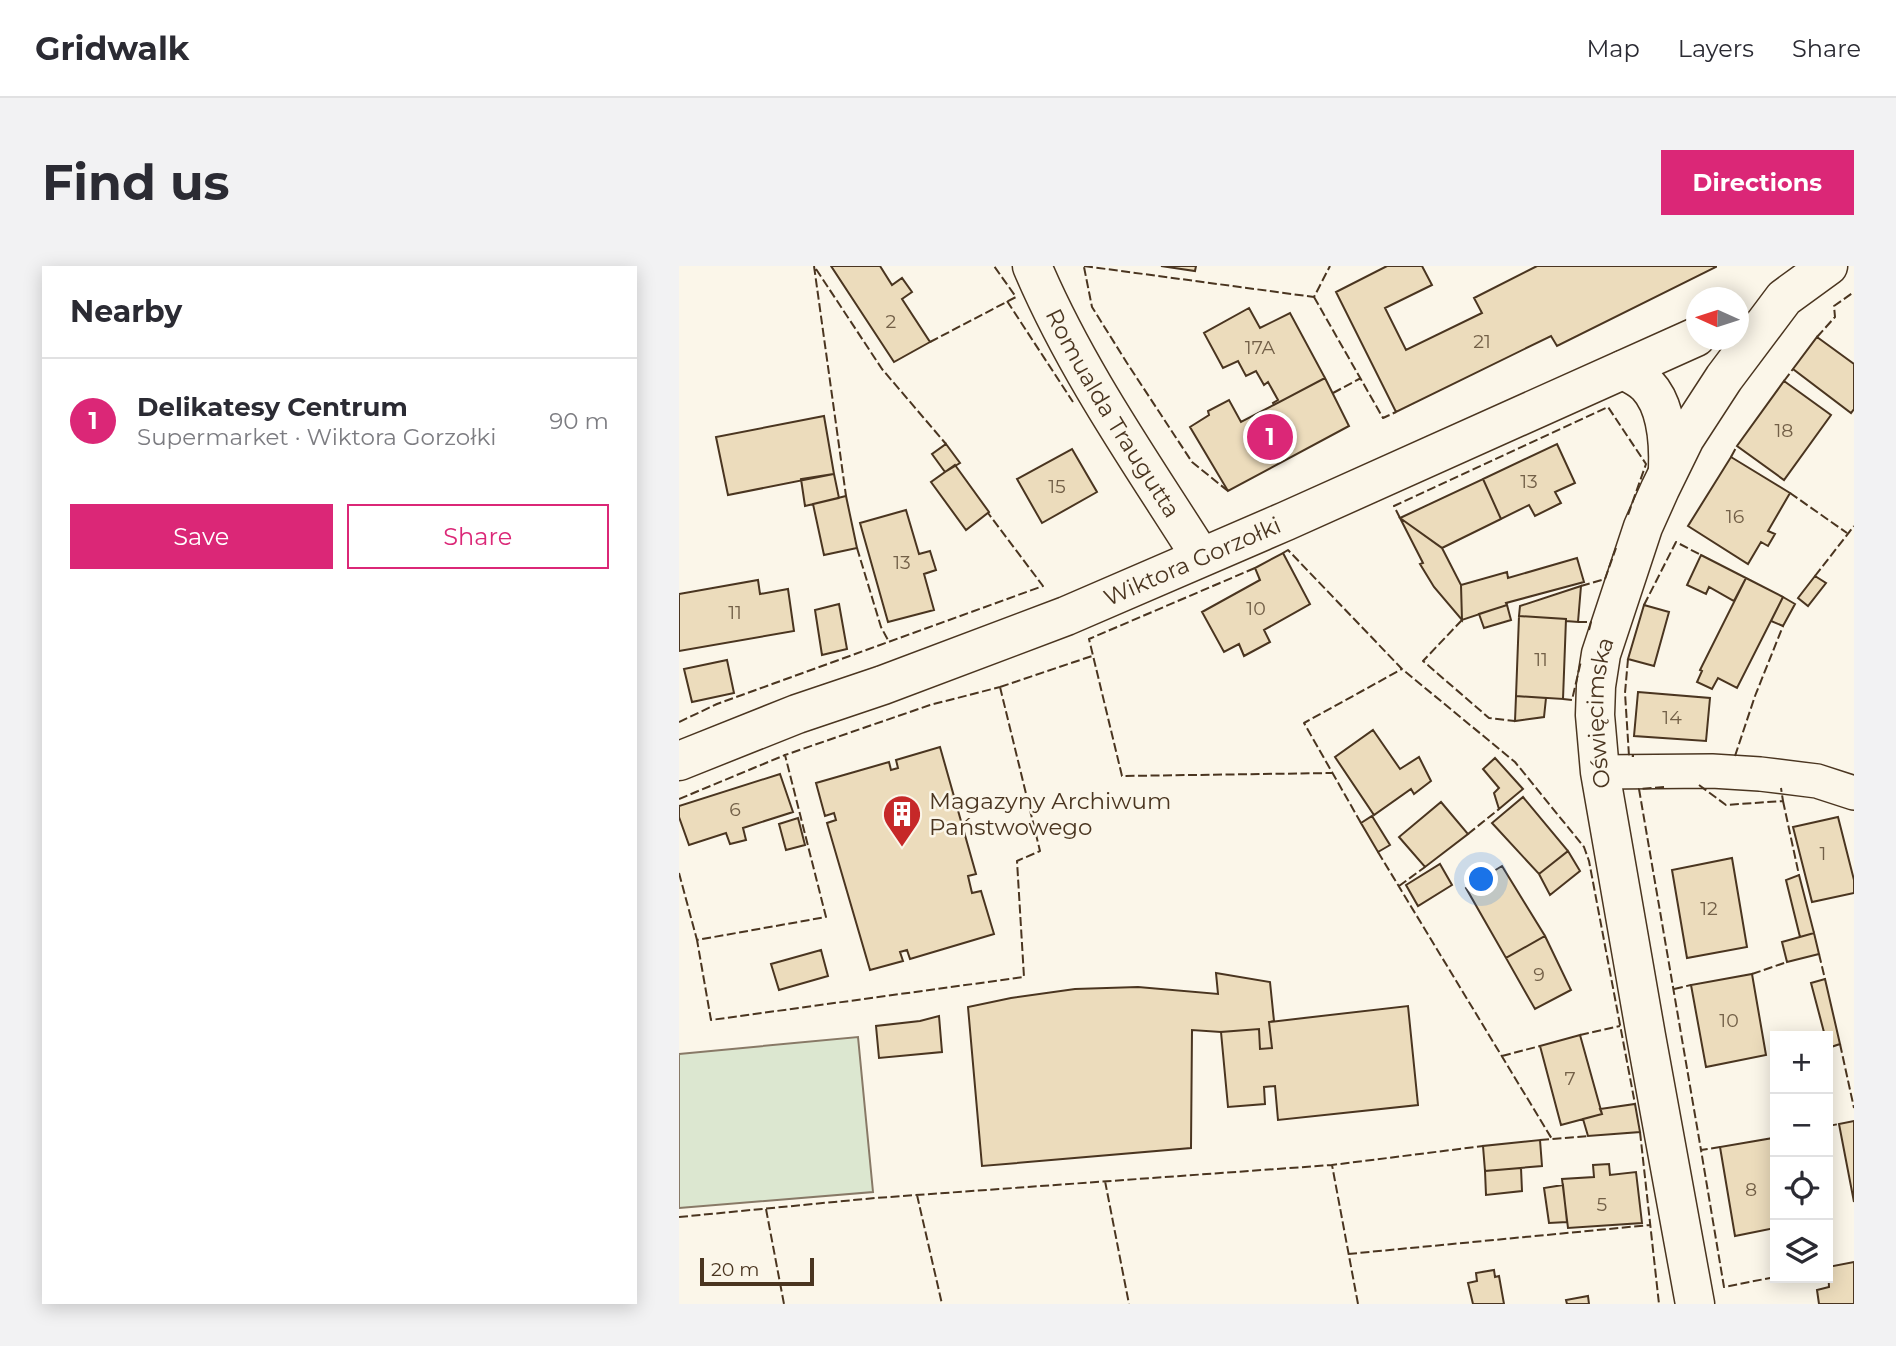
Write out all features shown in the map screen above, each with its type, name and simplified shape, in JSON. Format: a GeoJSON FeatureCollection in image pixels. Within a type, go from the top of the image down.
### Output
{"type":"FeatureCollection","features":[{"type":"Feature","properties":{"kind":"main road","name":"Romualda Traugutta"},"geometry":{"type":"LineString","coordinates":[[1032,266],[1082,368],[1201,557]]}},
{"type":"Feature","properties":{"kind":"main road","name":"Oświęcimska"},"geometry":{"type":"LineString","coordinates":[[1695,1304],[1600,772],[1595,715],[1596,686],[1601,654],[1643,527],[1685,438],[1724,378],[1784,298],[1828,266]]}},
{"type":"Feature","properties":{"kind":"main road"},"geometry":{"type":"LineString","coordinates":[[1749,313],[1784,298]]}},
{"type":"Feature","properties":{"kind":"main road","name":"Wiktora Gorzołki"},"geometry":{"type":"LineString","coordinates":[[679,761],[797,714],[883,685],[1066,616],[1686,342]]}},
{"type":"Feature","properties":{"kind":"main road"},"geometry":{"type":"LineString","coordinates":[[1623,370],[1648,386],[1655,397],[1664,420],[1669,448],[1668,471]]}},
{"type":"Feature","properties":{"kind":"street"},"geometry":{"type":"LineString","coordinates":[[1600,772],[1712,771],[1760,774],[1817,781],[1854,793]]}},
{"type":"Feature","properties":{"kind":"green space"},"geometry":{"type":"Polygon","coordinates":[[[858,1037],[873,1192],[679,1208],[679,1054],[858,1037]]]}},
{"type":"Feature","properties":{"kind":"building"},"geometry":{"type":"Polygon","coordinates":[[[831,266],[880,266],[892,285],[902,278],[912,292],[902,299],[930,342],[894,362],[831,266]]]}},
{"type":"Feature","properties":{"kind":"building"},"geometry":{"type":"Polygon","coordinates":[[[1161,266],[1196,266],[1195,271],[1161,266]]]}},
{"type":"Feature","properties":{"kind":"building"},"geometry":{"type":"Polygon","coordinates":[[[1387,266],[1422,266],[1432,285],[1385,308],[1406,350],[1482,313],[1474,298],[1537,266],[1716,267],[1557,346],[1551,336],[1396,412],[1336,292],[1387,266]]]}},
{"type":"Feature","properties":{"kind":"building"},"geometry":{"type":"Polygon","coordinates":[[[1249,308],[1260,328],[1290,313],[1325,378],[1274,405],[1278,400],[1268,382],[1264,385],[1256,371],[1246,376],[1238,361],[1223,368],[1204,333],[1249,308]]]}},
{"type":"Feature","properties":{"kind":"building"},"geometry":{"type":"Polygon","coordinates":[[[1817,337],[1854,364],[1854,409],[1851,413],[1793,369],[1817,337]]]}},
{"type":"Feature","properties":{"kind":"building"},"geometry":{"type":"Polygon","coordinates":[[[1325,378],[1349,426],[1228,491],[1190,427],[1209,415],[1208,411],[1229,400],[1241,422],[1325,378]]]}},
{"type":"Feature","properties":{"kind":"building"},"geometry":{"type":"Polygon","coordinates":[[[1784,381],[1831,415],[1784,480],[1737,446],[1784,381]]]}},
{"type":"Feature","properties":{"kind":"building"},"geometry":{"type":"Polygon","coordinates":[[[824,416],[834,474],[728,495],[716,437],[824,416]]]}},
{"type":"Feature","properties":{"kind":"building"},"geometry":{"type":"Polygon","coordinates":[[[946,444],[960,463],[945,472],[932,454],[946,444]]]}},
{"type":"Feature","properties":{"kind":"building"},"geometry":{"type":"Polygon","coordinates":[[[1557,444],[1575,483],[1555,492],[1561,503],[1535,516],[1529,505],[1501,519],[1483,479],[1557,444]]]}},
{"type":"Feature","properties":{"kind":"building"},"geometry":{"type":"Polygon","coordinates":[[[1072,449],[1097,492],[1042,523],[1017,479],[1072,449]]]}},
{"type":"Feature","properties":{"kind":"building"},"geometry":{"type":"Polygon","coordinates":[[[1731,457],[1790,493],[1768,531],[1775,534],[1768,546],[1761,542],[1748,564],[1688,526],[1731,457]]]}},
{"type":"Feature","properties":{"kind":"building"},"geometry":{"type":"Polygon","coordinates":[[[955,465],[989,512],[966,530],[931,482],[955,465]]]}},
{"type":"Feature","properties":{"kind":"building"},"geometry":{"type":"Polygon","coordinates":[[[834,474],[839,498],[805,506],[801,479],[834,474]]]}},
{"type":"Feature","properties":{"kind":"building"},"geometry":{"type":"Polygon","coordinates":[[[1483,479],[1501,519],[1442,548],[1400,518],[1483,479]]]}},
{"type":"Feature","properties":{"kind":"building"},"geometry":{"type":"Polygon","coordinates":[[[846,496],[857,548],[824,555],[813,504],[846,496]]]}},
{"type":"Feature","properties":{"kind":"building"},"geometry":{"type":"Polygon","coordinates":[[[906,510],[919,554],[930,551],[936,570],[924,574],[934,610],[888,622],[860,523],[906,510]]]}},
{"type":"Feature","properties":{"kind":"building"},"geometry":{"type":"Polygon","coordinates":[[[1400,518],[1442,548],[1461,585],[1462,620],[1434,587],[1420,564],[1423,563],[1400,518]]]}},
{"type":"Feature","properties":{"kind":"building"},"geometry":{"type":"Polygon","coordinates":[[[1283,553],[1310,604],[1264,630],[1270,642],[1244,656],[1239,644],[1224,652],[1202,612],[1260,580],[1255,568],[1283,553]]]}},
{"type":"Feature","properties":{"kind":"building"},"geometry":{"type":"Polygon","coordinates":[[[1701,555],[1746,578],[1734,601],[1709,587],[1706,594],[1687,585],[1701,555]]]}},
{"type":"Feature","properties":{"kind":"building"},"geometry":{"type":"Polygon","coordinates":[[[1577,558],[1584,582],[1506,603],[1507,605],[1462,620],[1461,585],[1507,572],[1508,578],[1577,558]]]}},
{"type":"Feature","properties":{"kind":"building"},"geometry":{"type":"Polygon","coordinates":[[[1815,576],[1826,583],[1808,606],[1798,598],[1815,576]]]}},
{"type":"Feature","properties":{"kind":"building"},"geometry":{"type":"Polygon","coordinates":[[[1746,578],[1783,597],[1737,688],[1718,678],[1712,689],[1697,682],[1702,671],[1700,670],[1746,578]]]}},
{"type":"Feature","properties":{"kind":"building"},"geometry":{"type":"Polygon","coordinates":[[[758,580],[760,594],[788,589],[794,631],[679,651],[679,594],[758,580]]]}},
{"type":"Feature","properties":{"kind":"building"},"geometry":{"type":"Polygon","coordinates":[[[1581,586],[1578,622],[1519,616],[1520,606],[1581,586]]]}},
{"type":"Feature","properties":{"kind":"building"},"geometry":{"type":"Polygon","coordinates":[[[1783,597],[1795,604],[1783,626],[1771,621],[1783,597]]]}},
{"type":"Feature","properties":{"kind":"building"},"geometry":{"type":"Polygon","coordinates":[[[839,604],[847,649],[822,655],[815,610],[839,604]]]}},
{"type":"Feature","properties":{"kind":"building"},"geometry":{"type":"Polygon","coordinates":[[[1507,605],[1511,620],[1484,628],[1479,614],[1507,605]]]}},
{"type":"Feature","properties":{"kind":"building"},"geometry":{"type":"Polygon","coordinates":[[[1644,605],[1669,612],[1654,666],[1628,659],[1644,605]]]}},
{"type":"Feature","properties":{"kind":"building"},"geometry":{"type":"Polygon","coordinates":[[[1519,616],[1566,619],[1563,699],[1516,696],[1519,616]]]}},
{"type":"Feature","properties":{"kind":"building"},"geometry":{"type":"Polygon","coordinates":[[[727,660],[734,693],[692,702],[684,669],[727,660]]]}},
{"type":"Feature","properties":{"kind":"building"},"geometry":{"type":"Polygon","coordinates":[[[1638,692],[1710,698],[1706,741],[1634,736],[1638,692]]]}},
{"type":"Feature","properties":{"kind":"building"},"geometry":{"type":"Polygon","coordinates":[[[1516,696],[1546,698],[1544,717],[1515,721],[1516,696]]]}},
{"type":"Feature","properties":{"kind":"building"},"geometry":{"type":"Polygon","coordinates":[[[1373,730],[1400,769],[1419,757],[1431,781],[1414,794],[1411,789],[1374,815],[1335,757],[1373,730]]]}},
{"type":"Feature","properties":{"kind":"building","name":"Magazyny Archiwum Państwowego"},"geometry":{"type":"Polygon","coordinates":[[[940,747],[976,874],[968,876],[972,893],[981,891],[994,934],[910,959],[907,950],[900,952],[903,961],[870,970],[827,823],[836,820],[834,813],[825,816],[816,783],[889,762],[891,770],[898,768],[896,760],[940,747]]]}},
{"type":"Feature","properties":{"kind":"building"},"geometry":{"type":"Polygon","coordinates":[[[1495,758],[1523,789],[1499,809],[1494,793],[1499,788],[1483,769],[1495,758]]]}},
{"type":"Feature","properties":{"kind":"building"},"geometry":{"type":"Polygon","coordinates":[[[780,774],[793,812],[743,828],[746,840],[730,844],[726,833],[689,845],[679,817],[679,806],[780,774]]]}},
{"type":"Feature","properties":{"kind":"building"},"geometry":{"type":"Polygon","coordinates":[[[1523,797],[1568,851],[1539,874],[1492,823],[1523,797]]]}},
{"type":"Feature","properties":{"kind":"building"},"geometry":{"type":"Polygon","coordinates":[[[1441,802],[1468,834],[1425,867],[1399,837],[1441,802]]]}},
{"type":"Feature","properties":{"kind":"building"},"geometry":{"type":"Polygon","coordinates":[[[1372,816],[1390,845],[1378,852],[1361,823],[1372,816]]]}},
{"type":"Feature","properties":{"kind":"building"},"geometry":{"type":"Polygon","coordinates":[[[1838,817],[1854,880],[1854,893],[1812,902],[1793,827],[1838,817]]]}},
{"type":"Feature","properties":{"kind":"building"},"geometry":{"type":"Polygon","coordinates":[[[798,818],[805,845],[786,850],[779,824],[798,818]]]}},
{"type":"Feature","properties":{"kind":"building"},"geometry":{"type":"Polygon","coordinates":[[[1568,851],[1580,871],[1550,895],[1539,874],[1568,851]]]}},
{"type":"Feature","properties":{"kind":"building"},"geometry":{"type":"Polygon","coordinates":[[[1732,858],[1747,947],[1687,958],[1672,870],[1732,858]]]}},
{"type":"Feature","properties":{"kind":"building"},"geometry":{"type":"Polygon","coordinates":[[[1440,864],[1452,885],[1418,906],[1406,885],[1440,864]]]}},
{"type":"Feature","properties":{"kind":"building"},"geometry":{"type":"Polygon","coordinates":[[[1502,866],[1545,936],[1506,958],[1466,888],[1502,866]]]}},
{"type":"Feature","properties":{"kind":"building"},"geometry":{"type":"Polygon","coordinates":[[[1799,875],[1814,933],[1800,937],[1786,880],[1799,875]]]}},
{"type":"Feature","properties":{"kind":"building"},"geometry":{"type":"Polygon","coordinates":[[[1814,933],[1819,954],[1787,962],[1782,942],[1814,933]]]}},
{"type":"Feature","properties":{"kind":"building"},"geometry":{"type":"Polygon","coordinates":[[[1545,936],[1571,990],[1535,1009],[1506,958],[1545,936]]]}},
{"type":"Feature","properties":{"kind":"building"},"geometry":{"type":"Polygon","coordinates":[[[821,950],[828,976],[779,990],[771,964],[821,950]]]}},
{"type":"Feature","properties":{"kind":"building"},"geometry":{"type":"Polygon","coordinates":[[[1216,973],[1270,982],[1274,1021],[1269,1022],[1272,1048],[1260,1049],[1259,1029],[1221,1032],[1192,1030],[1191,1148],[982,1166],[968,1007],[1075,989],[1138,987],[1218,994],[1216,973]]]}},
{"type":"Feature","properties":{"kind":"building"},"geometry":{"type":"Polygon","coordinates":[[[1752,974],[1766,1055],[1706,1067],[1691,985],[1752,974]]]}},
{"type":"Feature","properties":{"kind":"building"},"geometry":{"type":"Polygon","coordinates":[[[1825,979],[1840,1044],[1833,1046],[1833,1031],[1824,1031],[1811,983],[1825,979]]]}},
{"type":"Feature","properties":{"kind":"building"},"geometry":{"type":"Polygon","coordinates":[[[1408,1006],[1418,1105],[1278,1120],[1275,1086],[1264,1087],[1265,1104],[1228,1107],[1221,1032],[1259,1029],[1260,1049],[1272,1048],[1269,1022],[1408,1006]]]}},
{"type":"Feature","properties":{"kind":"building"},"geometry":{"type":"Polygon","coordinates":[[[939,1016],[942,1052],[879,1058],[876,1026],[939,1016]]]}},
{"type":"Feature","properties":{"kind":"building"},"geometry":{"type":"Polygon","coordinates":[[[1580,1035],[1602,1114],[1561,1125],[1540,1046],[1580,1035]]]}},
{"type":"Feature","properties":{"kind":"building"},"geometry":{"type":"Polygon","coordinates":[[[1635,1104],[1640,1132],[1588,1136],[1583,1119],[1602,1114],[1600,1109],[1635,1104]]]}},
{"type":"Feature","properties":{"kind":"building"},"geometry":{"type":"Polygon","coordinates":[[[1854,1121],[1854,1202],[1839,1124],[1854,1121]]]}},
{"type":"Feature","properties":{"kind":"building"},"geometry":{"type":"Polygon","coordinates":[[[1770,1139],[1770,1229],[1735,1236],[1720,1147],[1770,1139]]]}},
{"type":"Feature","properties":{"kind":"building"},"geometry":{"type":"Polygon","coordinates":[[[1540,1140],[1542,1166],[1485,1171],[1483,1146],[1540,1140]]]}},
{"type":"Feature","properties":{"kind":"building"},"geometry":{"type":"Polygon","coordinates":[[[1609,1164],[1610,1175],[1636,1172],[1642,1223],[1568,1228],[1562,1179],[1594,1177],[1593,1165],[1609,1164]]]}},
{"type":"Feature","properties":{"kind":"building"},"geometry":{"type":"Polygon","coordinates":[[[1521,1168],[1522,1191],[1486,1195],[1485,1171],[1521,1168]]]}},
{"type":"Feature","properties":{"kind":"building"},"geometry":{"type":"Polygon","coordinates":[[[1563,1185],[1567,1222],[1549,1223],[1544,1188],[1563,1185]]]}},
{"type":"Feature","properties":{"kind":"building"},"geometry":{"type":"Polygon","coordinates":[[[1854,1262],[1854,1304],[1819,1304],[1817,1290],[1833,1283],[1833,1266],[1854,1262]]]}},
{"type":"Feature","properties":{"kind":"building"},"geometry":{"type":"Polygon","coordinates":[[[1494,1270],[1495,1277],[1499,1276],[1504,1304],[1473,1304],[1468,1283],[1477,1281],[1476,1273],[1494,1270]]]}},
{"type":"Feature","properties":{"kind":"building"},"geometry":{"type":"Polygon","coordinates":[[[1588,1296],[1589,1304],[1567,1304],[1566,1300],[1588,1296]]]}},
{"type":"Feature","properties":{"kind":"fence"},"geometry":{"type":"LineString","coordinates":[[814,266],[846,496]]}},
{"type":"Feature","properties":{"kind":"fence"},"geometry":{"type":"LineString","coordinates":[[930,342],[1016,297],[994,266]]}},
{"type":"Feature","properties":{"kind":"fence"},"geometry":{"type":"LineString","coordinates":[[1084,266],[1314,297],[1330,266]]}},
{"type":"Feature","properties":{"kind":"fence"},"geometry":{"type":"LineString","coordinates":[[1084,267],[1092,307],[1127,363],[1192,462],[1228,491]]}},
{"type":"Feature","properties":{"kind":"fence"},"geometry":{"type":"LineString","coordinates":[[816,269],[882,369],[946,444]]}},
{"type":"Feature","properties":{"kind":"fence"},"geometry":{"type":"LineString","coordinates":[[1817,337],[1835,317],[1834,306],[1854,292]]}},
{"type":"Feature","properties":{"kind":"fence"},"geometry":{"type":"LineString","coordinates":[[1314,297],[1383,418],[1396,412]]}},
{"type":"Feature","properties":{"kind":"fence"},"geometry":{"type":"LineString","coordinates":[[1007,301],[1073,402]]}},
{"type":"Feature","properties":{"kind":"fence"},"geometry":{"type":"LineString","coordinates":[[1784,381],[1793,369]]}},
{"type":"Feature","properties":{"kind":"fence"},"geometry":{"type":"LineString","coordinates":[[1333,393],[1361,378]]}},
{"type":"Feature","properties":{"kind":"fence"},"geometry":{"type":"LineString","coordinates":[[1400,518],[1394,506],[1608,407],[1646,464],[1628,515]]}},
{"type":"Feature","properties":{"kind":"fence"},"geometry":{"type":"LineString","coordinates":[[1731,457],[1737,446]]}},
{"type":"Feature","properties":{"kind":"fence"},"geometry":{"type":"LineString","coordinates":[[1790,493],[1847,533]]}},
{"type":"Feature","properties":{"kind":"fence"},"geometry":{"type":"LineString","coordinates":[[679,722],[717,704],[1043,586],[988,513]]}},
{"type":"Feature","properties":{"kind":"fence"},"geometry":{"type":"LineString","coordinates":[[1815,576],[1854,526]]}},
{"type":"Feature","properties":{"kind":"fence"},"geometry":{"type":"LineString","coordinates":[[1644,605],[1676,542],[1701,555]]}},
{"type":"Feature","properties":{"kind":"fence"},"geometry":{"type":"LineString","coordinates":[[857,548],[881,627],[889,642]]}},
{"type":"Feature","properties":{"kind":"fence"},"geometry":{"type":"LineString","coordinates":[[1581,586],[1605,579],[1616,548]]}},
{"type":"Feature","properties":{"kind":"fence"},"geometry":{"type":"LineString","coordinates":[[1283,553],[1288,550],[1402,669],[1515,762],[1584,847],[1589,861],[1635,1104]]}},
{"type":"Feature","properties":{"kind":"fence"},"geometry":{"type":"LineString","coordinates":[[1255,568],[1089,639],[1122,776],[1332,773]]}},
{"type":"Feature","properties":{"kind":"fence"},"geometry":{"type":"LineString","coordinates":[[1462,620],[1423,661],[1489,718],[1515,721]]}},
{"type":"Feature","properties":{"kind":"fence"},"geometry":{"type":"LineString","coordinates":[[1578,622],[1591,622],[1589,630]]}},
{"type":"Feature","properties":{"kind":"fence"},"geometry":{"type":"LineString","coordinates":[[1735,756],[1783,626]]}},
{"type":"Feature","properties":{"kind":"fence"},"geometry":{"type":"LineString","coordinates":[[1000,687],[1092,656]]}},
{"type":"Feature","properties":{"kind":"fence"},"geometry":{"type":"LineString","coordinates":[[1628,659],[1625,693],[1629,756],[1634,756]]}},
{"type":"Feature","properties":{"kind":"fence"},"geometry":{"type":"LineString","coordinates":[[1563,699],[1572,700],[1581,661]]}},
{"type":"Feature","properties":{"kind":"fence"},"geometry":{"type":"LineString","coordinates":[[1361,823],[1304,723],[1402,669]]}},
{"type":"Feature","properties":{"kind":"fence"},"geometry":{"type":"LineString","coordinates":[[1000,687],[1040,851],[1017,861],[1024,977],[711,1020],[697,940],[826,917],[785,755],[930,705],[1000,687]]}},
{"type":"Feature","properties":{"kind":"fence"},"geometry":{"type":"LineString","coordinates":[[679,799],[785,755]]}},
{"type":"Feature","properties":{"kind":"fence"},"geometry":{"type":"LineString","coordinates":[[1699,785],[1726,805],[1783,801],[1781,788]]}},
{"type":"Feature","properties":{"kind":"fence"},"geometry":{"type":"LineString","coordinates":[[1664,787],[1639,789],[1701,1150]]}},
{"type":"Feature","properties":{"kind":"fence"},"geometry":{"type":"LineString","coordinates":[[1783,801],[1799,875]]}},
{"type":"Feature","properties":{"kind":"fence"},"geometry":{"type":"LineString","coordinates":[[1468,834],[1499,809]]}},
{"type":"Feature","properties":{"kind":"fence"},"geometry":{"type":"LineString","coordinates":[[1378,852],[1552,1139]]}},
{"type":"Feature","properties":{"kind":"fence"},"geometry":{"type":"LineString","coordinates":[[1399,886],[1425,867]]}},
{"type":"Feature","properties":{"kind":"fence"},"geometry":{"type":"LineString","coordinates":[[679,873],[697,940]]}},
{"type":"Feature","properties":{"kind":"fence"},"geometry":{"type":"LineString","coordinates":[[1819,954],[1825,979]]}},
{"type":"Feature","properties":{"kind":"fence"},"geometry":{"type":"LineString","coordinates":[[1752,974],[1787,962]]}},
{"type":"Feature","properties":{"kind":"fence"},"geometry":{"type":"LineString","coordinates":[[1674,989],[1691,985]]}},
{"type":"Feature","properties":{"kind":"fence"},"geometry":{"type":"LineString","coordinates":[[1580,1035],[1620,1026]]}},
{"type":"Feature","properties":{"kind":"fence"},"geometry":{"type":"LineString","coordinates":[[1840,1044],[1854,1108]]}},
{"type":"Feature","properties":{"kind":"fence"},"geometry":{"type":"LineString","coordinates":[[1502,1056],[1540,1046]]}},
{"type":"Feature","properties":{"kind":"fence"},"geometry":{"type":"LineString","coordinates":[[1833,1125],[1839,1124]]}},
{"type":"Feature","properties":{"kind":"fence"},"geometry":{"type":"LineString","coordinates":[[1640,1132],[1659,1304]]}},
{"type":"Feature","properties":{"kind":"fence"},"geometry":{"type":"LineString","coordinates":[[1540,1140],[1588,1136]]}},
{"type":"Feature","properties":{"kind":"fence"},"geometry":{"type":"LineString","coordinates":[[1358,1304],[1332,1165],[1483,1146]]}},
{"type":"Feature","properties":{"kind":"fence"},"geometry":{"type":"LineString","coordinates":[[1720,1147],[1701,1150],[1724,1287],[1770,1278]]}},
{"type":"Feature","properties":{"kind":"fence"},"geometry":{"type":"LineString","coordinates":[[679,1217],[875,1198],[1332,1165]]}},
{"type":"Feature","properties":{"kind":"fence"},"geometry":{"type":"LineString","coordinates":[[1105,1181],[1129,1304]]}},
{"type":"Feature","properties":{"kind":"fence"},"geometry":{"type":"LineString","coordinates":[[917,1195],[942,1304]]}},
{"type":"Feature","properties":{"kind":"fence"},"geometry":{"type":"LineString","coordinates":[[766,1209],[784,1304]]}},
{"type":"Feature","properties":{"kind":"fence"},"geometry":{"type":"LineString","coordinates":[[1348,1254],[1650,1225]]}},
{"type":"Feature","properties":{"kind":"place","name":"Delikatesy Centrum"},"geometry":{"type":"Point","coordinates":[1270,437]}},
{"type":"Feature","properties":{"kind":"place","name":"Magazyny Archiwum Państwowego"},"geometry":{"type":"Point","coordinates":[902,848]}}]}
